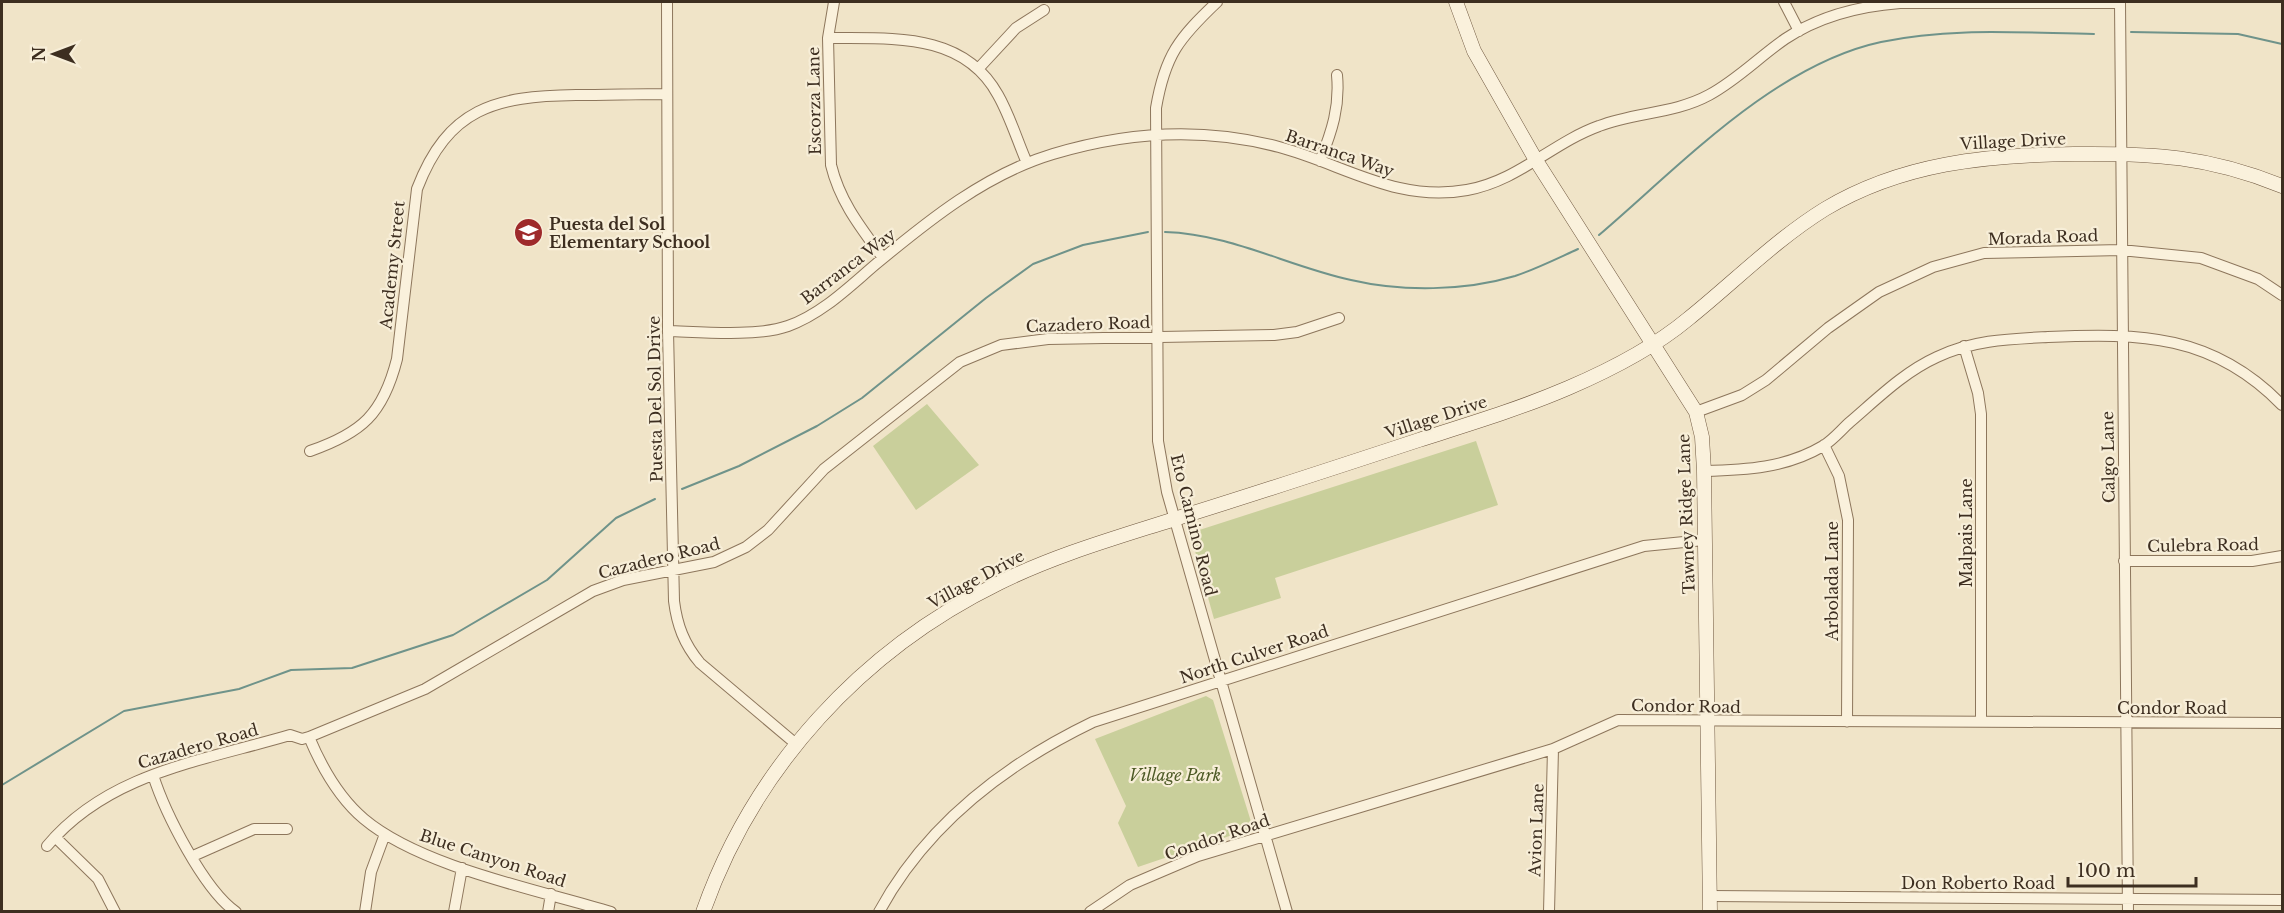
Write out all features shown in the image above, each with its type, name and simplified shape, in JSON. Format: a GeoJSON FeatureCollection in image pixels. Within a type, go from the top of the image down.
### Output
{"type":"FeatureCollection","features":[{"type":"Feature","properties":{"kind":"main road","name":"Tawney Ridge Lane"},"geometry":{"type":"LineString","coordinates":[[1456,2],[1474,51],[1537,162],[1696,412],[1702,437],[1704,471],[1710,912]]}},
{"type":"Feature","properties":{"kind":"main road","name":"Village Drive"},"geometry":{"type":"LineString","coordinates":[[704,912],[739,829],[773,774],[796,744],[840,696],[884,655],[954,607],[1035,566],[1524,405],[1611,369],[1653,345],[1789,234],[1824,210],[1866,188],[1927,167],[1984,157],[2121,154],[2177,156],[2244,171],[2283,186]]}},
{"type":"Feature","properties":{"kind":"street","name":"Puesta Del Sol Drive"},"geometry":{"type":"LineString","coordinates":[[667,2],[668,331],[676,619],[690,651],[711,674],[796,744]]}},
{"type":"Feature","properties":{"kind":"street","name":"Escorza Lane"},"geometry":{"type":"LineString","coordinates":[[834,2],[828,38],[828,144],[833,175],[848,210],[883,258]]}},
{"type":"Feature","properties":{"kind":"street","name":"Eto Camino Road"},"geometry":{"type":"LineString","coordinates":[[1217,2],[1178,42],[1168,59],[1157,98],[1155,134],[1158,441],[1161,464],[1175,519],[1287,912]]}},
{"type":"Feature","properties":{"kind":"street"},"geometry":{"type":"LineString","coordinates":[[1784,2],[1799,32]]}},
{"type":"Feature","properties":{"kind":"street","name":"Barranca Way"},"geometry":{"type":"LineString","coordinates":[[668,331],[722,332],[789,326],[832,300],[883,258],[970,194],[1027,163],[1088,144],[1155,134],[1242,140],[1278,147],[1383,186],[1429,193],[1481,187],[1518,173],[1598,126],[1674,110],[1707,96],[1799,32],[1847,11],[1875,5],[2120,3]]}},
{"type":"Feature","properties":{"kind":"street","name":"Calgo Lane"},"geometry":{"type":"LineString","coordinates":[[2120,3],[2121,336],[2128,912]]}},
{"type":"Feature","properties":{"kind":"street"},"geometry":{"type":"LineString","coordinates":[[978,69],[1016,28],[1044,10]]}},
{"type":"Feature","properties":{"kind":"street"},"geometry":{"type":"LineString","coordinates":[[828,38],[925,42],[954,52],[978,69],[997,93],[1027,163]]}},
{"type":"Feature","properties":{"kind":"street"},"geometry":{"type":"LineString","coordinates":[[1320,161],[1334,127],[1338,106],[1337,75]]}},
{"type":"Feature","properties":{"kind":"street","name":"Academy Street"},"geometry":{"type":"LineString","coordinates":[[310,451],[335,442],[360,428],[383,401],[392,381],[397,359],[417,189],[427,162],[457,125],[482,109],[506,100],[533,96],[667,94]]}},
{"type":"Feature","properties":{"kind":"street","name":"Morada Road"},"geometry":{"type":"LineString","coordinates":[[1696,412],[1742,395],[1766,380],[1828,328],[1879,292],[1933,267],[1984,253],[2121,250],[2201,258],[2258,279],[2283,296]]}},
{"type":"Feature","properties":{"kind":"street","name":"Cazadero Road"},"geometry":{"type":"LineString","coordinates":[[47,846],[101,798],[153,775],[290,735],[302,739],[309,737],[416,693],[592,591],[623,580],[722,559],[758,539],[824,468],[947,371],[973,355],[1001,345],[1029,340],[1274,335],[1297,332],[1339,318]]}},
{"type":"Feature","properties":{"kind":"street"},"geometry":{"type":"LineString","coordinates":[[1704,471],[1772,466],[1824,445],[1907,374],[1938,356],[1964,346],[2002,338],[2121,336],[2164,339],[2207,352],[2233,364],[2283,405]]}},
{"type":"Feature","properties":{"kind":"street","name":"Malpais Lane"},"geometry":{"type":"LineString","coordinates":[[1964,346],[1978,393],[1981,414],[1981,722]]}},
{"type":"Feature","properties":{"kind":"street","name":"Arbolada Lane"},"geometry":{"type":"LineString","coordinates":[[1824,445],[1839,476],[1848,520],[1847,722]]}},
{"type":"Feature","properties":{"kind":"street","name":"North Culver Road"},"geometry":{"type":"LineString","coordinates":[[879,912],[902,875],[956,814],[982,789],[1048,743],[1093,722],[1644,546],[1704,540]]}},
{"type":"Feature","properties":{"kind":"street","name":"Culebra Road"},"geometry":{"type":"LineString","coordinates":[[2124,561],[2252,561],[2283,556]]}},
{"type":"Feature","properties":{"kind":"street","name":"Condor Road"},"geometry":{"type":"LineString","coordinates":[[1090,912],[1130,885],[1198,856],[1553,749],[1618,720],[2283,723]]}},
{"type":"Feature","properties":{"kind":"street","name":"Blue Canyon Road"},"geometry":{"type":"LineString","coordinates":[[309,737],[328,775],[343,797],[364,819],[385,834],[423,854],[462,868],[611,912]]}},
{"type":"Feature","properties":{"kind":"street","name":"Avion Lane"},"geometry":{"type":"LineString","coordinates":[[1549,912],[1553,749]]}},
{"type":"Feature","properties":{"kind":"street"},"geometry":{"type":"LineString","coordinates":[[153,775],[167,812],[216,894],[236,912]]}},
{"type":"Feature","properties":{"kind":"street"},"geometry":{"type":"LineString","coordinates":[[193,856],[254,829],[287,829]]}},
{"type":"Feature","properties":{"kind":"street"},"geometry":{"type":"LineString","coordinates":[[365,912],[371,872],[385,834]]}},
{"type":"Feature","properties":{"kind":"street"},"geometry":{"type":"LineString","coordinates":[[55,837],[98,879],[115,912]]}},
{"type":"Feature","properties":{"kind":"street"},"geometry":{"type":"LineString","coordinates":[[454,912],[462,868]]}},
{"type":"Feature","properties":{"kind":"street"},"geometry":{"type":"LineString","coordinates":[[548,912],[551,894]]}},
{"type":"Feature","properties":{"kind":"street","name":"Don Roberto Road"},"geometry":{"type":"LineString","coordinates":[[1710,896],[2283,900]]}},
{"type":"Feature","properties":{"kind":"green space"},"geometry":{"type":"Polygon","coordinates":[[[927,404],[979,465],[916,510],[873,446],[927,404]]]}},
{"type":"Feature","properties":{"kind":"green space"},"geometry":{"type":"Polygon","coordinates":[[[1476,441],[1498,505],[1275,578],[1281,598],[1214,619],[1190,533],[1476,441]]]}},
{"type":"Feature","properties":{"kind":"green space","name":"Village Park"},"geometry":{"type":"Polygon","coordinates":[[[1206,696],[1213,700],[1253,828],[1138,867],[1118,823],[1126,806],[1095,739],[1206,696]]]}},
{"type":"Feature","properties":{"kind":"waterway"},"geometry":{"type":"LineString","coordinates":[[1599,235],[1730,121],[1803,72],[1841,54],[1881,42],[1933,34],[1987,32],[2094,34]]}},
{"type":"Feature","properties":{"kind":"waterway"},"geometry":{"type":"LineString","coordinates":[[2131,32],[2238,34],[2282,44]]}},
{"type":"Feature","properties":{"kind":"waterway"},"geometry":{"type":"LineString","coordinates":[[682,489],[739,466],[817,426],[862,398],[986,298],[1033,264],[1083,245],[1148,232]]}},
{"type":"Feature","properties":{"kind":"waterway"},"geometry":{"type":"LineString","coordinates":[[1165,232],[1213,238],[1351,280],[1412,288],[1455,287],[1496,281],[1523,273],[1578,249]]}},
{"type":"Feature","properties":{"kind":"waterway"},"geometry":{"type":"LineString","coordinates":[[2,785],[124,711],[239,689],[291,670],[352,668],[453,635],[547,580],[616,518],[655,499]]}},
{"type":"Feature","properties":{"kind":"place","name":"Puesta del Sol Elementary School"},"geometry":{"type":"Point","coordinates":[528,233]}}]}
